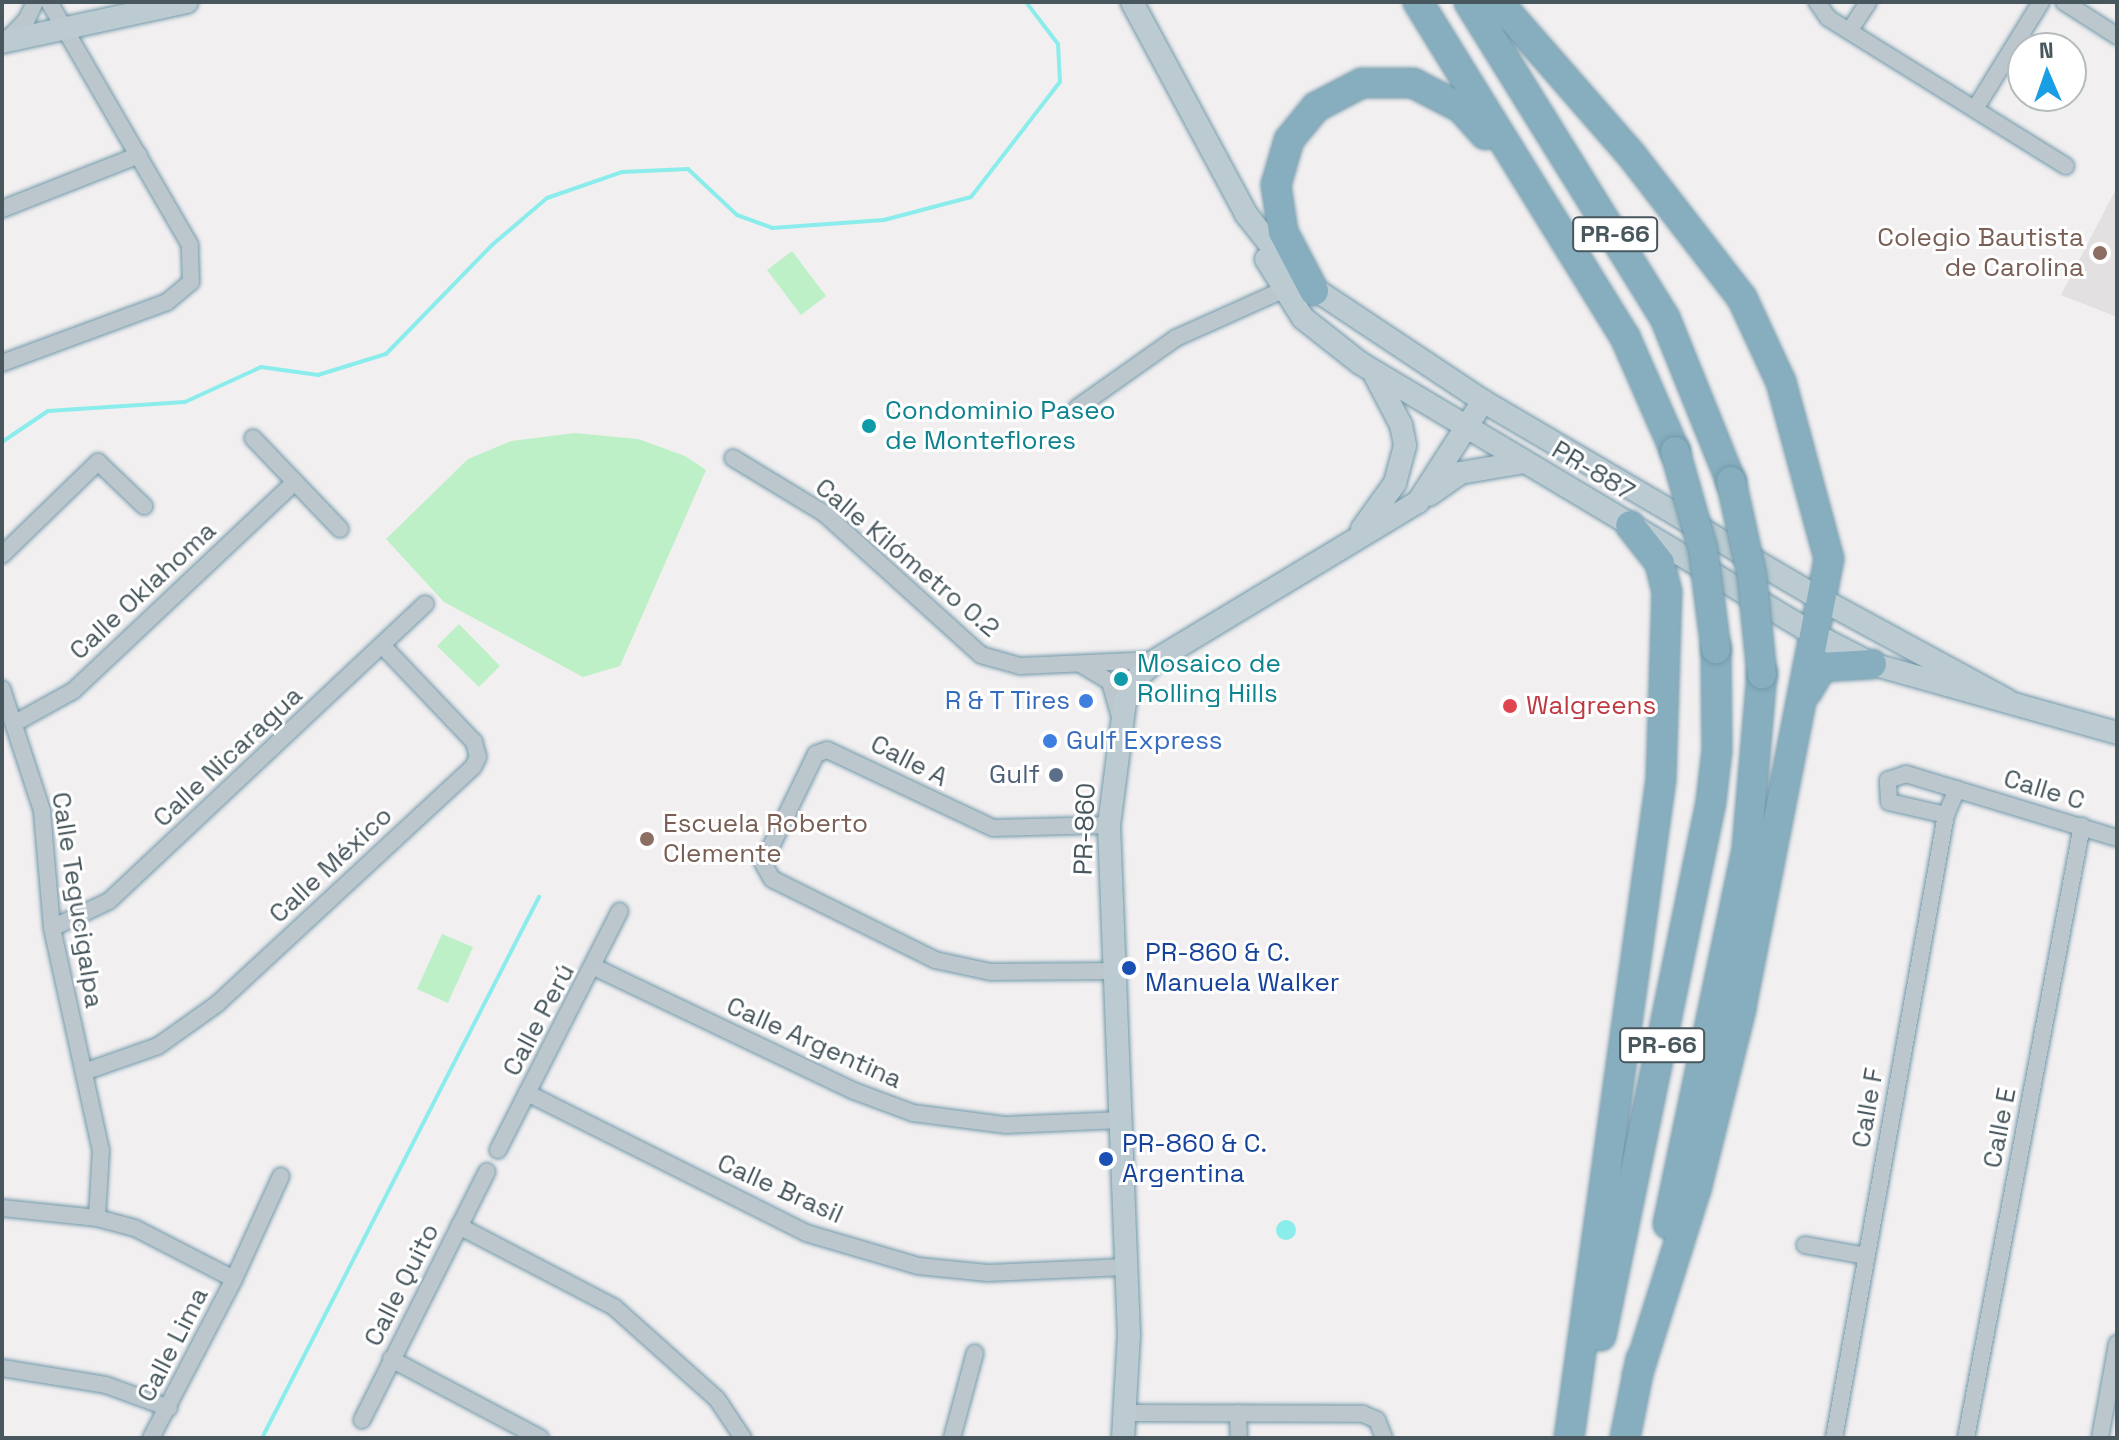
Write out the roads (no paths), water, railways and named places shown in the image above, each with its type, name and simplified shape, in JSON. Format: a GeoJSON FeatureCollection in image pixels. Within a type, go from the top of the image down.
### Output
{"type":"FeatureCollection","features":[{"type":"Feature","properties":{"kind":"highway","name":"PR-66"},"geometry":{"type":"LineString","coordinates":[[1418,2],[1625,337],[1675,451],[1703,549],[1716,649],[1717,750],[1711,802],[1581,1438]]}},
{"type":"Feature","properties":{"kind":"highway","name":"PR-66"},"geometry":{"type":"LineString","coordinates":[[1469,2],[1665,318],[1702,398],[1731,481],[1752,576],[1762,674],[1757,776],[1747,848],[1625,1438]]}},
{"type":"Feature","properties":{"kind":"highway"},"geometry":{"type":"LineString","coordinates":[[1498,2],[1721,264],[1758,327],[1792,414],[1829,559],[1812,633],[1803,700],[1713,1128],[1637,1376]]}},
{"type":"Feature","properties":{"kind":"highway"},"geometry":{"type":"LineString","coordinates":[[1314,291],[1283,232],[1276,185],[1289,140],[1329,97],[1379,80],[1430,89],[1472,118],[1519,168]]}},
{"type":"Feature","properties":{"kind":"highway"},"geometry":{"type":"LineString","coordinates":[[1569,1438],[1661,779],[1667,592],[1660,563],[1630,525]]}},
{"type":"Feature","properties":{"kind":"highway"},"geometry":{"type":"LineString","coordinates":[[1803,700],[1822,667],[1872,664]]}},
{"type":"Feature","properties":{"kind":"street"},"geometry":{"type":"LineString","coordinates":[[4,41],[27,19],[35,2]]}},
{"type":"Feature","properties":{"kind":"street"},"geometry":{"type":"LineString","coordinates":[[2,363],[167,302],[191,282],[190,245],[49,2]]}},
{"type":"Feature","properties":{"kind":"street"},"geometry":{"type":"LineString","coordinates":[[4,41],[61,25],[187,2]]}},
{"type":"Feature","properties":{"kind":"street","name":"PR-887"},"geometry":{"type":"LineString","coordinates":[[1132,2],[1231,186],[1295,276],[1483,401],[1819,598],[2007,700]]}},
{"type":"Feature","properties":{"kind":"street"},"geometry":{"type":"LineString","coordinates":[[1817,2],[1828,18],[2066,166]]}},
{"type":"Feature","properties":{"kind":"street"},"geometry":{"type":"LineString","coordinates":[[1850,30],[1868,2]]}},
{"type":"Feature","properties":{"kind":"street"},"geometry":{"type":"LineString","coordinates":[[1975,109],[2041,2]]}},
{"type":"Feature","properties":{"kind":"street"},"geometry":{"type":"LineString","coordinates":[[2064,2],[2117,36]]}},
{"type":"Feature","properties":{"kind":"street"},"geometry":{"type":"LineString","coordinates":[[2,209],[139,155]]}},
{"type":"Feature","properties":{"kind":"street","name":"PR-887"},"geometry":{"type":"LineString","coordinates":[[1231,186],[1248,231],[1303,318],[1372,371],[1812,633],[1872,664],[2117,733]]}},
{"type":"Feature","properties":{"kind":"street"},"geometry":{"type":"LineString","coordinates":[[1077,408],[1176,338],[1285,289]]}},
{"type":"Feature","properties":{"kind":"street"},"geometry":{"type":"LineString","coordinates":[[1349,545],[1395,483],[1405,445],[1401,425],[1372,371]]}},
{"type":"Feature","properties":{"kind":"street","name":"PR-860"},"geometry":{"type":"LineString","coordinates":[[1123,1438],[1128,1413],[1126,1267],[1121,1120],[1111,971],[1109,825],[1122,724],[1137,678],[1156,660],[1418,502],[1483,401]]}},
{"type":"Feature","properties":{"kind":"street"},"geometry":{"type":"LineString","coordinates":[[253,438],[340,529]]}},
{"type":"Feature","properties":{"kind":"street","name":"Calle Kilómetro 0.2"},"geometry":{"type":"LineString","coordinates":[[733,458],[825,514],[981,655],[1020,666],[1156,660]]}},
{"type":"Feature","properties":{"kind":"street"},"geometry":{"type":"LineString","coordinates":[[2,555],[98,462],[144,506]]}},
{"type":"Feature","properties":{"kind":"street"},"geometry":{"type":"LineString","coordinates":[[1418,502],[1460,473],[1525,462]]}},
{"type":"Feature","properties":{"kind":"street","name":"Calle Oklahoma"},"geometry":{"type":"LineString","coordinates":[[15,723],[73,691],[295,482]]}},
{"type":"Feature","properties":{"kind":"street","name":"Calle Nicaragua"},"geometry":{"type":"LineString","coordinates":[[52,928],[109,901],[384,647],[425,604]]}},
{"type":"Feature","properties":{"kind":"street","name":"Calle México"},"geometry":{"type":"LineString","coordinates":[[84,1072],[158,1046],[217,1004],[473,767],[478,757],[474,742],[384,647]]}},
{"type":"Feature","properties":{"kind":"street"},"geometry":{"type":"LineString","coordinates":[[1080,664],[1110,682],[1122,724]]}},
{"type":"Feature","properties":{"kind":"street","name":"Calle Tegucigalpa"},"geometry":{"type":"LineString","coordinates":[[2,689],[42,811],[52,928],[101,1150],[97,1218]]}},
{"type":"Feature","properties":{"kind":"street","name":"Calle A"},"geometry":{"type":"LineString","coordinates":[[1109,825],[993,828],[827,750],[816,754],[763,863],[766,872],[935,960],[991,972],[1111,971]]}},
{"type":"Feature","properties":{"kind":"street","name":"Calle C"},"geometry":{"type":"LineString","coordinates":[[1946,815],[1889,802],[1888,780],[1906,774],[2117,838]]}},
{"type":"Feature","properties":{"kind":"street","name":"Calle F"},"geometry":{"type":"LineString","coordinates":[[1834,1438],[1946,815],[1957,789]]}},
{"type":"Feature","properties":{"kind":"street","name":"Calle E"},"geometry":{"type":"LineString","coordinates":[[1966,1438],[2082,826]]}},
{"type":"Feature","properties":{"kind":"street","name":"Calle Perú"},"geometry":{"type":"LineString","coordinates":[[498,1150],[620,911]]}},
{"type":"Feature","properties":{"kind":"street","name":"Calle Argentina"},"geometry":{"type":"LineString","coordinates":[[594,967],[854,1091],[913,1113],[1006,1125],[1121,1120]]}},
{"type":"Feature","properties":{"kind":"street","name":"Calle Brasil"},"geometry":{"type":"LineString","coordinates":[[527,1093],[806,1233],[918,1266],[988,1273],[1126,1267]]}},
{"type":"Feature","properties":{"kind":"street","name":"Calle Quito"},"geometry":{"type":"LineString","coordinates":[[362,1420],[487,1172]]}},
{"type":"Feature","properties":{"kind":"street"},"geometry":{"type":"LineString","coordinates":[[234,1279],[281,1176]]}},
{"type":"Feature","properties":{"kind":"street","name":"Calle Lima"},"geometry":{"type":"LineString","coordinates":[[2,1208],[97,1218],[135,1228],[234,1279],[151,1438]]}},
{"type":"Feature","properties":{"kind":"street"},"geometry":{"type":"LineString","coordinates":[[459,1226],[614,1307],[717,1399],[743,1438]]}},
{"type":"Feature","properties":{"kind":"street"},"geometry":{"type":"LineString","coordinates":[[1805,1245],[1866,1256]]}},
{"type":"Feature","properties":{"kind":"street"},"geometry":{"type":"LineString","coordinates":[[2100,1438],[2117,1344]]}},
{"type":"Feature","properties":{"kind":"street"},"geometry":{"type":"LineString","coordinates":[[952,1438],[975,1353]]}},
{"type":"Feature","properties":{"kind":"street"},"geometry":{"type":"LineString","coordinates":[[391,1359],[540,1438]]}},
{"type":"Feature","properties":{"kind":"street"},"geometry":{"type":"LineString","coordinates":[[2,1368],[106,1385],[169,1408]]}},
{"type":"Feature","properties":{"kind":"street"},"geometry":{"type":"LineString","coordinates":[[1128,1413],[1363,1414],[1377,1420],[1384,1438]]}},
{"type":"Feature","properties":{"kind":"street"},"geometry":{"type":"LineString","coordinates":[[1238,1413],[1239,1438]]}},
{"type":"Feature","properties":{"kind":"water"},"geometry":{"type":"Polygon","coordinates":[[[1286,1220],[1293,1223],[1296,1230],[1293,1237],[1286,1240],[1279,1237],[1276,1230],[1279,1223],[1286,1220]]]}},
{"type":"Feature","properties":{"kind":"waterway"},"geometry":{"type":"LineString","coordinates":[[2,442],[48,411],[185,402],[261,367],[318,375],[386,354],[492,245],[547,198],[622,172],[688,169],[737,215],[772,228],[884,220],[971,197],[1060,82],[1058,44],[1026,2]]}},
{"type":"Feature","properties":{"kind":"waterway"},"geometry":{"type":"LineString","coordinates":[[262,1438],[539,897]]}},
{"type":"Feature","properties":{"kind":"place","name":"Colegio Bautista de Carolina"},"geometry":{"type":"Point","coordinates":[2100,253]}},
{"type":"Feature","properties":{"kind":"place","name":"Condominio Paseo de Monteflores"},"geometry":{"type":"Point","coordinates":[869,426]}},
{"type":"Feature","properties":{"kind":"place","name":"Mosaico de Rolling Hills"},"geometry":{"type":"Point","coordinates":[1121,679]}},
{"type":"Feature","properties":{"kind":"place","name":"R & T Tires"},"geometry":{"type":"Point","coordinates":[1086,701]}},
{"type":"Feature","properties":{"kind":"place","name":"Walgreens"},"geometry":{"type":"Point","coordinates":[1510,706]}},
{"type":"Feature","properties":{"kind":"place","name":"Gulf Express"},"geometry":{"type":"Point","coordinates":[1050,741]}},
{"type":"Feature","properties":{"kind":"place","name":"Gulf"},"geometry":{"type":"Point","coordinates":[1056,775]}},
{"type":"Feature","properties":{"kind":"place","name":"Escuela Roberto Clemente"},"geometry":{"type":"Point","coordinates":[647,839]}},
{"type":"Feature","properties":{"kind":"place","name":"PR-860 & C. Manuela Walker"},"geometry":{"type":"Point","coordinates":[1129,968]}},
{"type":"Feature","properties":{"kind":"place","name":"PR-860 & C. Argentina"},"geometry":{"type":"Point","coordinates":[1106,1159]}}]}
